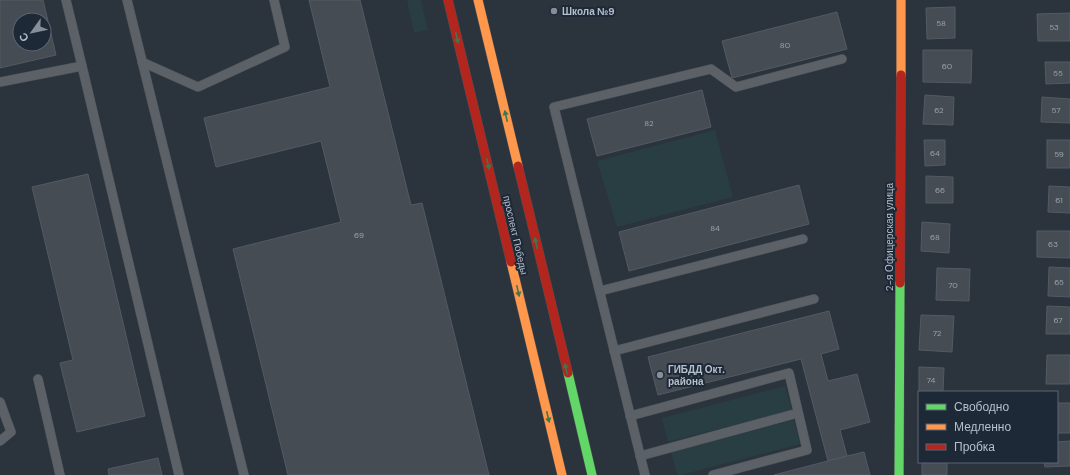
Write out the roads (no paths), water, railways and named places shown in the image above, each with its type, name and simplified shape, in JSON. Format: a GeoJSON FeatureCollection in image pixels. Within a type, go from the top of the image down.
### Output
{"type":"FeatureCollection","features":[{"type":"Feature","properties":{"kind":"main road","name":"проспект Победы"},"geometry":{"type":"LineString","coordinates":[[448,0],[562,475]]}},
{"type":"Feature","properties":{"kind":"main road","name":"проспект Победы"},"geometry":{"type":"LineString","coordinates":[[478,0],[592,475]]}},
{"type":"Feature","properties":{"kind":"main road","name":"2-я Офицерская улица"},"geometry":{"type":"LineString","coordinates":[[899,475],[901,0]]}},
{"type":"Feature","properties":{"kind":"lane"},"geometry":{"type":"LineString","coordinates":[[66,0],[179,475]]}},
{"type":"Feature","properties":{"kind":"lane"},"geometry":{"type":"LineString","coordinates":[[127,0],[244,475]]}},
{"type":"Feature","properties":{"kind":"lane"},"geometry":{"type":"LineString","coordinates":[[142,62],[198,87],[278,50],[285,46],[274,0]]}},
{"type":"Feature","properties":{"kind":"lane"},"geometry":{"type":"LineString","coordinates":[[645,475],[554,107],[711,69],[736,87],[842,59]]}},
{"type":"Feature","properties":{"kind":"lane"},"geometry":{"type":"LineString","coordinates":[[0,82],[82,66]]}},
{"type":"Feature","properties":{"kind":"lane"},"geometry":{"type":"LineString","coordinates":[[600,291],[803,239]]}},
{"type":"Feature","properties":{"kind":"lane"},"geometry":{"type":"LineString","coordinates":[[614,351],[814,299]]}},
{"type":"Feature","properties":{"kind":"lane"},"geometry":{"type":"LineString","coordinates":[[630,416],[789,374],[807,450],[713,475]]}},
{"type":"Feature","properties":{"kind":"lane"},"geometry":{"type":"LineString","coordinates":[[38,379],[60,475]]}},
{"type":"Feature","properties":{"kind":"lane"},"geometry":{"type":"LineString","coordinates":[[0,402],[11,432],[0,441]]}},
{"type":"Feature","properties":{"kind":"lane"},"geometry":{"type":"LineString","coordinates":[[640,456],[798,413]]}},
{"type":"Feature","properties":{"kind":"place","name":"Школа №9"},"geometry":{"type":"Point","coordinates":[554,11]}},
{"type":"Feature","properties":{"kind":"place","name":"ГИБДД Окт. района"},"geometry":{"type":"Point","coordinates":[660,375]}}]}
